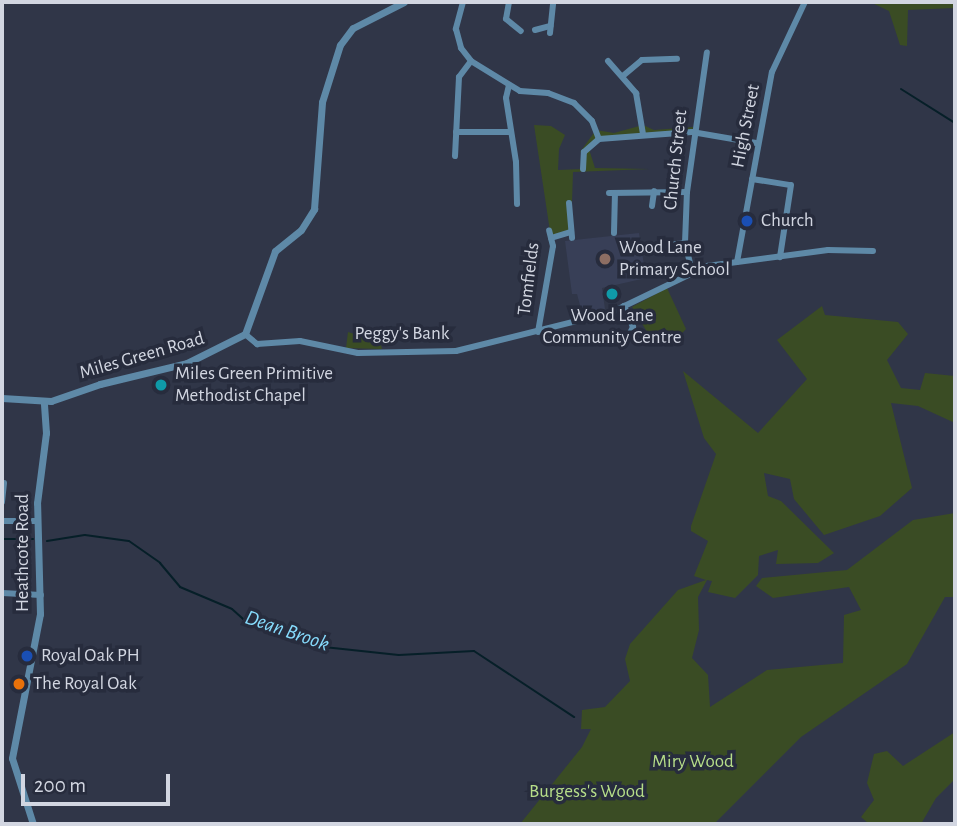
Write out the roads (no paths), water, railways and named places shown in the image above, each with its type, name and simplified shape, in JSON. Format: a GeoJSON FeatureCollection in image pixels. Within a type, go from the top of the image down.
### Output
{"type":"FeatureCollection","features":[{"type":"Feature","properties":{"kind":"street"},"geometry":{"type":"LineString","coordinates":[[245,334],[275,251],[302,230],[314,209],[322,102],[340,45],[353,28],[404,2]]}},
{"type":"Feature","properties":{"kind":"street"},"geometry":{"type":"LineString","coordinates":[[463,2],[456,29],[461,48],[471,61],[520,91],[548,93],[574,103],[592,121],[599,139]]}},
{"type":"Feature","properties":{"kind":"street"},"geometry":{"type":"LineString","coordinates":[[509,2],[506,19],[520,32]]}},
{"type":"Feature","properties":{"kind":"street"},"geometry":{"type":"LineString","coordinates":[[536,30],[550,30],[556,2]]}},
{"type":"Feature","properties":{"kind":"street","name":"High Street"},"geometry":{"type":"LineString","coordinates":[[737,262],[756,143],[772,72],[805,2]]}},
{"type":"Feature","properties":{"kind":"street","name":"Church Street"},"geometry":{"type":"LineString","coordinates":[[692,271],[685,243],[687,192],[692,132],[706,52]]}},
{"type":"Feature","properties":{"kind":"street"},"geometry":{"type":"LineString","coordinates":[[624,75],[642,60],[677,59]]}},
{"type":"Feature","properties":{"kind":"street"},"geometry":{"type":"LineString","coordinates":[[455,156],[459,77],[471,61]]}},
{"type":"Feature","properties":{"kind":"street"},"geometry":{"type":"LineString","coordinates":[[610,65],[624,75],[636,93],[643,134]]}},
{"type":"Feature","properties":{"kind":"street"},"geometry":{"type":"LineString","coordinates":[[509,85],[509,132],[516,162],[517,204]]}},
{"type":"Feature","properties":{"kind":"street"},"geometry":{"type":"LineString","coordinates":[[456,132],[509,132]]}},
{"type":"Feature","properties":{"kind":"street"},"geometry":{"type":"LineString","coordinates":[[583,169],[584,152],[599,139],[692,132],[756,143]]}},
{"type":"Feature","properties":{"kind":"street"},"geometry":{"type":"LineString","coordinates":[[752,179],[791,185],[780,257]]}},
{"type":"Feature","properties":{"kind":"street"},"geometry":{"type":"LineString","coordinates":[[652,206],[654,191]]}},
{"type":"Feature","properties":{"kind":"street"},"geometry":{"type":"LineString","coordinates":[[605,229],[614,231],[612,193],[687,192]]}},
{"type":"Feature","properties":{"kind":"street","name":"Tomfields"},"geometry":{"type":"LineString","coordinates":[[538,332],[550,234],[572,235],[569,203]]}},
{"type":"Feature","properties":{"kind":"street"},"geometry":{"type":"LineString","coordinates":[[660,246],[685,243]]}},
{"type":"Feature","properties":{"kind":"street","name":"Peggy's Bank"},"geometry":{"type":"LineString","coordinates":[[245,334],[257,344],[300,341],[358,353],[456,351],[519,338],[624,306],[692,271],[828,250],[873,251]]}},
{"type":"Feature","properties":{"kind":"street"},"geometry":{"type":"LineString","coordinates":[[614,340],[629,335],[634,327],[624,306]]}},
{"type":"Feature","properties":{"kind":"street","name":"Miles Green Road"},"geometry":{"type":"LineString","coordinates":[[3,398],[44,402],[187,363],[245,334]]}},
{"type":"Feature","properties":{"kind":"street","name":"Heathcote Road"},"geometry":{"type":"LineString","coordinates":[[33,824],[12,758],[38,633],[41,594],[38,521],[44,402]]}},
{"type":"Feature","properties":{"kind":"street"},"geometry":{"type":"LineString","coordinates":[[2,502],[4,483]]}},
{"type":"Feature","properties":{"kind":"street"},"geometry":{"type":"LineString","coordinates":[[2,521],[38,521]]}},
{"type":"Feature","properties":{"kind":"street"},"geometry":{"type":"LineString","coordinates":[[2,593],[41,594]]}},
{"type":"Feature","properties":{"kind":"waterway"},"geometry":{"type":"LineString","coordinates":[[901,89],[955,123]]}},
{"type":"Feature","properties":{"kind":"waterway","name":"Dean Brook"},"geometry":{"type":"LineString","coordinates":[[47,541],[85,535],[129,541],[160,563],[180,587],[232,609],[243,619],[324,647],[399,655],[474,651],[574,717]]}},
{"type":"Feature","properties":{"kind":"waterway","name":"Dean Brook"},"geometry":{"type":"LineString","coordinates":[[2,539],[33,539]]}},
{"type":"Feature","properties":{"kind":"place","name":"Church"},"geometry":{"type":"Point","coordinates":[747,221]}},
{"type":"Feature","properties":{"kind":"place","name":"Wood Lane Primary School"},"geometry":{"type":"Point","coordinates":[605,259]}},
{"type":"Feature","properties":{"kind":"place","name":"Wood Lane Community Centre"},"geometry":{"type":"Point","coordinates":[612,294]}},
{"type":"Feature","properties":{"kind":"place","name":"Miles Green Primitive Methodist Chapel"},"geometry":{"type":"Point","coordinates":[161,385]}},
{"type":"Feature","properties":{"kind":"place","name":"Royal Oak PH"},"geometry":{"type":"Point","coordinates":[27,656]}},
{"type":"Feature","properties":{"kind":"place","name":"The Royal Oak"},"geometry":{"type":"Point","coordinates":[19,684]}},
{"type":"Feature","properties":{"kind":"park label","name":"Miry Wood"},"geometry":{"type":"Point","coordinates":[693,762]}},
{"type":"Feature","properties":{"kind":"park label","name":"Burgess's Wood"},"geometry":{"type":"Point","coordinates":[587,792]}}]}
